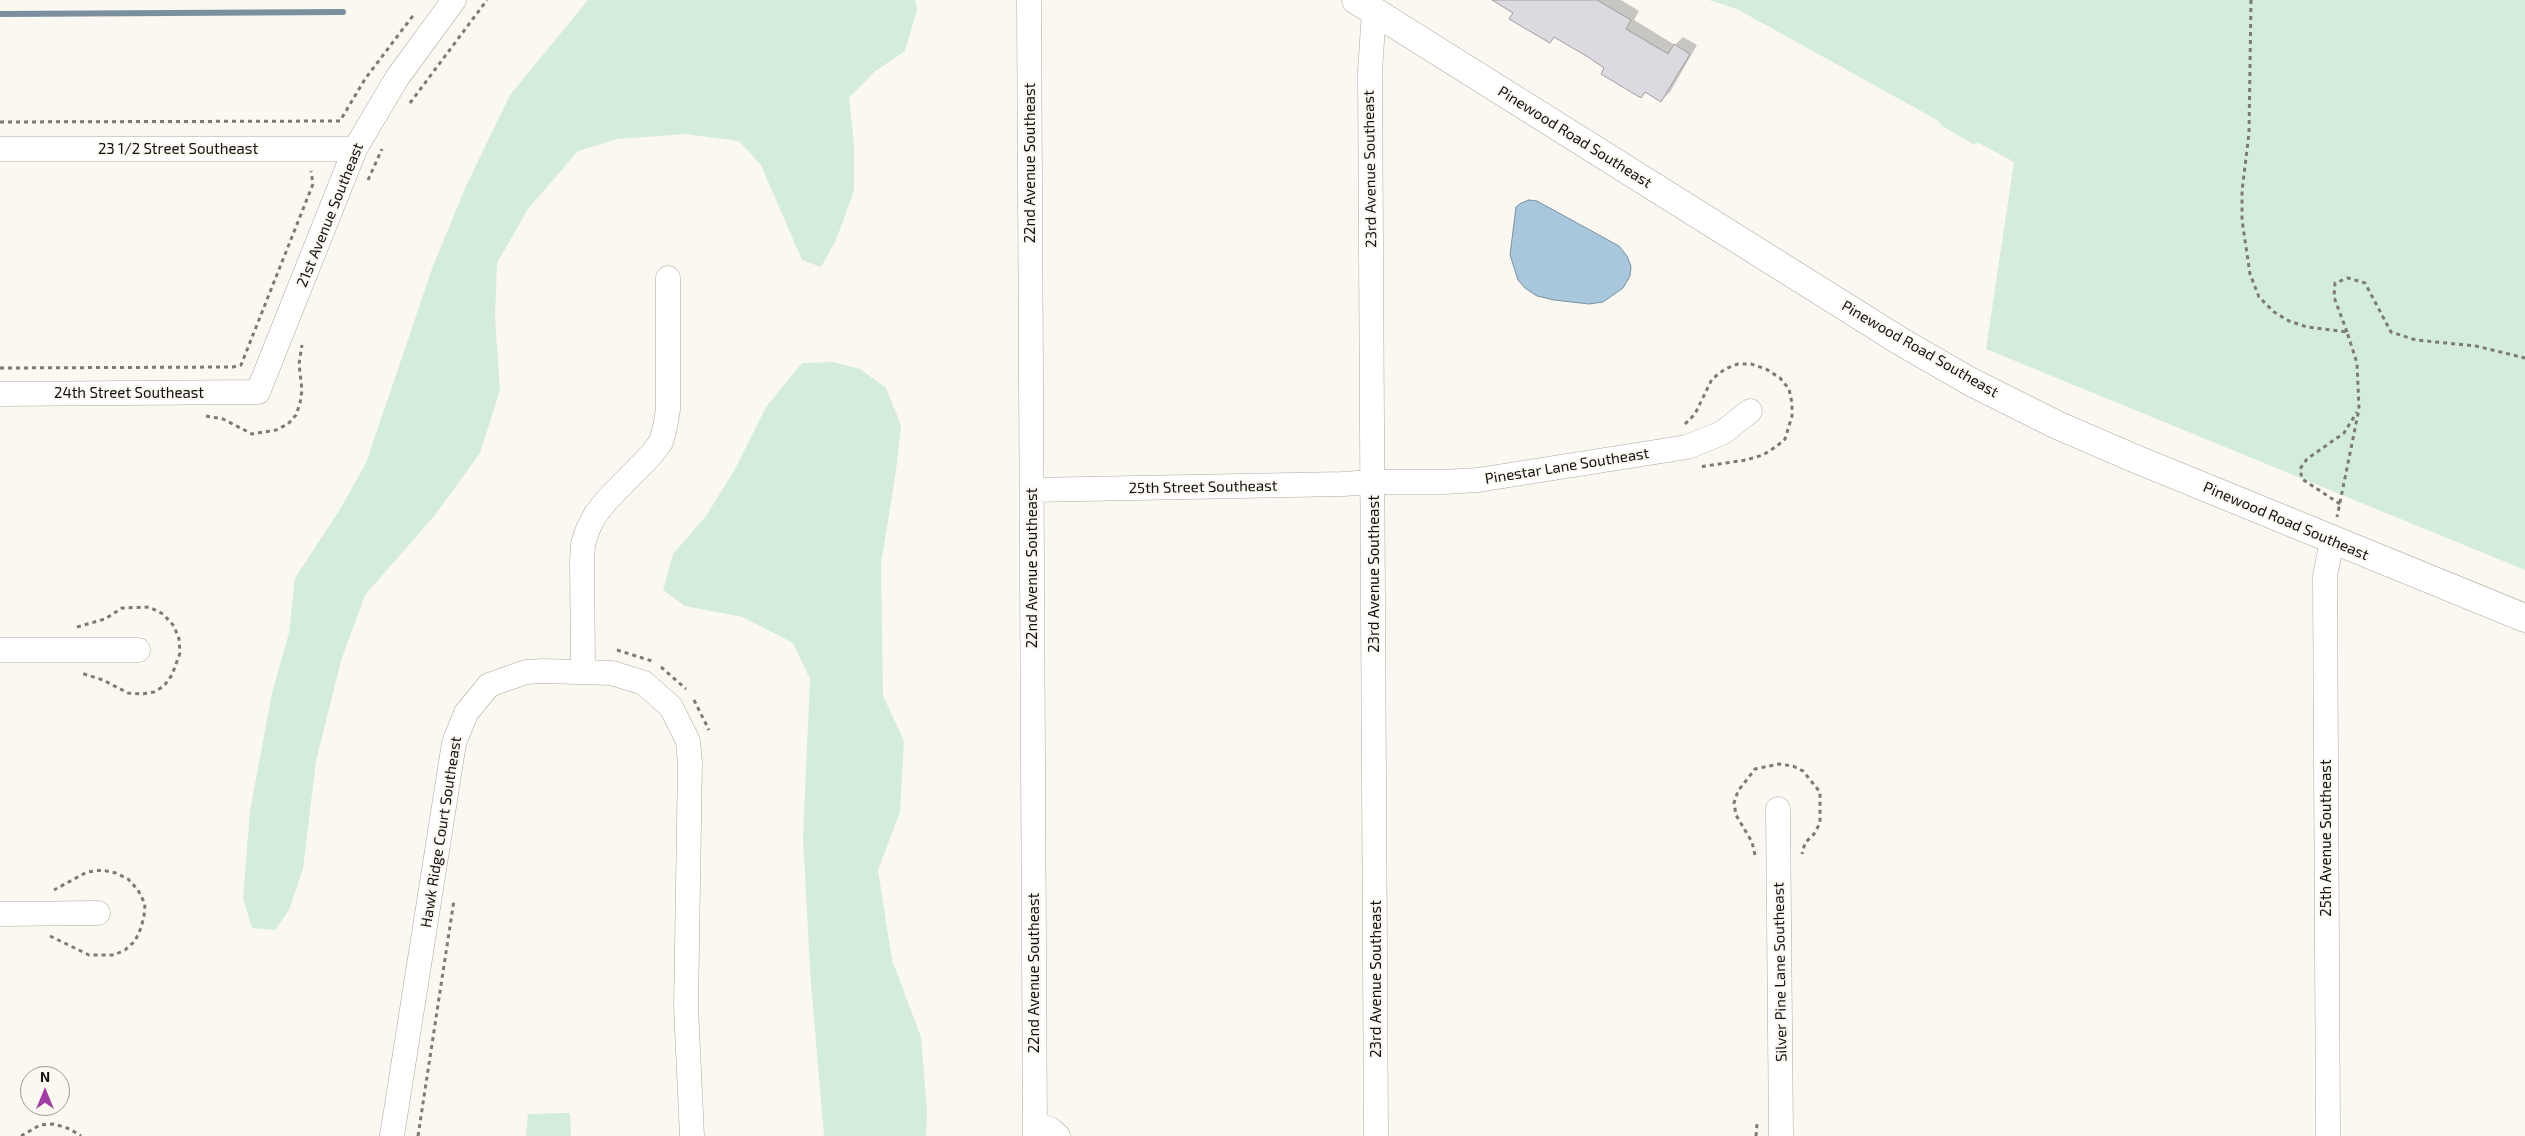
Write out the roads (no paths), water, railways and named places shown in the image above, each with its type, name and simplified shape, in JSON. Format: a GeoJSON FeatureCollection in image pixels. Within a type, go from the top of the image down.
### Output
{"type":"FeatureCollection","features":[{"type":"Feature","properties":{"kind":"street","name":"21st Avenue Southeast"},"geometry":{"type":"LineString","coordinates":[[258,392],[355,149],[397,78],[454,0]]}},
{"type":"Feature","properties":{"kind":"street","name":"22nd Avenue Southeast"},"geometry":{"type":"LineString","coordinates":[[1029,0],[1035,1130]]}},
{"type":"Feature","properties":{"kind":"street","name":"23rd Avenue Southeast"},"geometry":{"type":"LineString","coordinates":[[1365,6],[1370,51],[1376,1136]]}},
{"type":"Feature","properties":{"kind":"street","name":"Pinewood Road Southeast"},"geometry":{"type":"LineString","coordinates":[[1365,6],[1900,341],[1971,382],[2057,425],[2525,618]]}},
{"type":"Feature","properties":{"kind":"street","name":"23 1/2 Street Southeast"},"geometry":{"type":"LineString","coordinates":[[0,149],[355,149]]}},
{"type":"Feature","properties":{"kind":"street"},"geometry":{"type":"LineString","coordinates":[[583,671],[582,562],[583,544],[588,528],[595,514],[661,442],[665,427],[668,410],[668,278]]}},
{"type":"Feature","properties":{"kind":"street","name":"24th Street Southeast"},"geometry":{"type":"LineString","coordinates":[[0,394],[258,392]]}},
{"type":"Feature","properties":{"kind":"street","name":"Pinestar Lane Southeast"},"geometry":{"type":"LineString","coordinates":[[1373,482],[1478,480],[1687,447],[1722,433],[1750,411]]}},
{"type":"Feature","properties":{"kind":"street","name":"25th Street Southeast"},"geometry":{"type":"LineString","coordinates":[[1032,490],[1373,482]]}},
{"type":"Feature","properties":{"kind":"street","name":"25th Avenue Southeast"},"geometry":{"type":"LineString","coordinates":[[2328,1136],[2325,576],[2332,540]]}},
{"type":"Feature","properties":{"kind":"street"},"geometry":{"type":"LineString","coordinates":[[0,650],[138,650]]}},
{"type":"Feature","properties":{"kind":"street","name":"Hawk Ridge Court Southeast"},"geometry":{"type":"LineString","coordinates":[[392,1136],[454,743],[459,728],[476,699],[489,685],[526,672],[583,671],[612,673],[644,683],[671,707],[688,740],[690,762],[686,1007],[692,1136]]}},
{"type":"Feature","properties":{"kind":"street","name":"Silver Pine Lane Southeast"},"geometry":{"type":"LineString","coordinates":[[1778,809],[1781,1136]]}},
{"type":"Feature","properties":{"kind":"street"},"geometry":{"type":"LineString","coordinates":[[0,914],[98,913]]}},
{"type":"Feature","properties":{"kind":"street"},"geometry":{"type":"LineString","coordinates":[[1035,1130],[1050,1129],[1058,1136]]}},
{"type":"Feature","properties":{"kind":"water"},"geometry":{"type":"Polygon","coordinates":[[[1529,200],[1537,201],[1619,246],[1627,256],[1631,266],[1630,276],[1623,288],[1603,302],[1589,304],[1537,296],[1525,288],[1518,280],[1510,255],[1516,207],[1529,200]]]}},
{"type":"Feature","properties":{"kind":"waterway"},"geometry":{"type":"LineString","coordinates":[[0,14],[343,12]]}}]}
